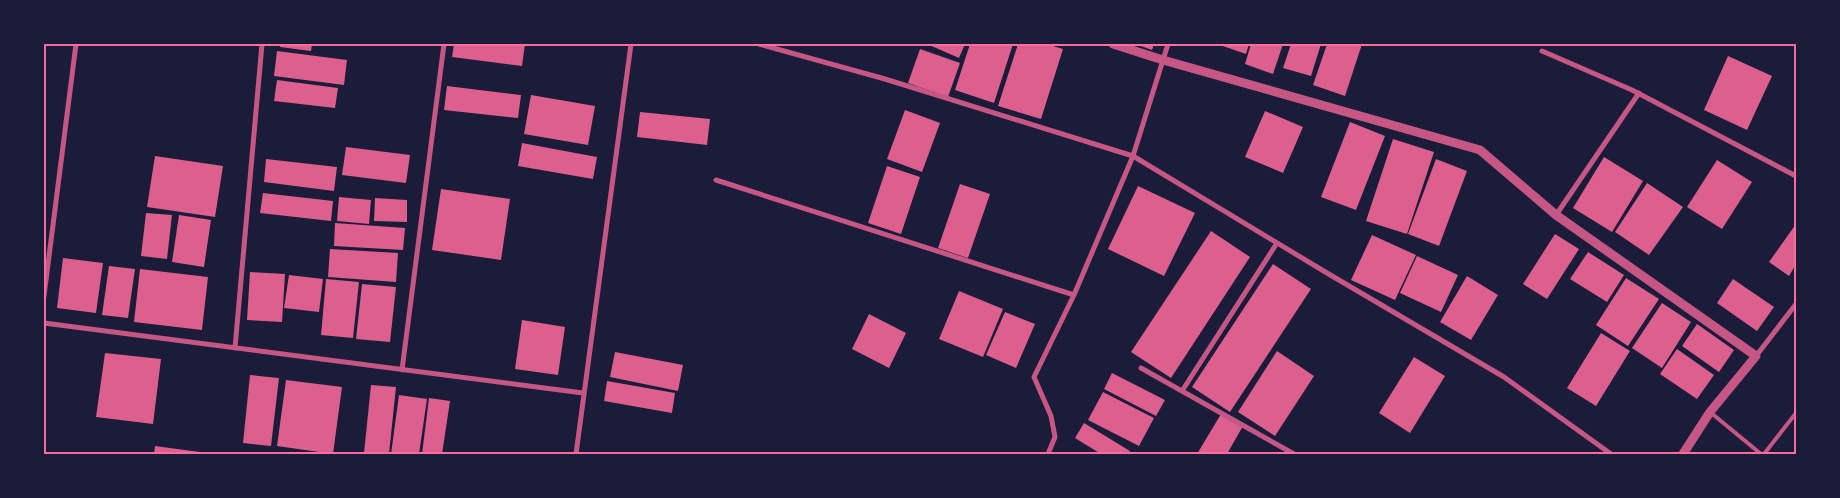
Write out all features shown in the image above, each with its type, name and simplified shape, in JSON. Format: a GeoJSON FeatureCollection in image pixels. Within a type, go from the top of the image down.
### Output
{"type":"FeatureCollection","features":[{"type":"Feature","properties":{"kind":"street"},"geometry":{"type":"LineString","coordinates":[[44,296],[75,44]]}},
{"type":"Feature","properties":{"kind":"street"},"geometry":{"type":"LineString","coordinates":[[235,348],[262,44]]}},
{"type":"Feature","properties":{"kind":"street"},"geometry":{"type":"LineString","coordinates":[[402,370],[444,44]]}},
{"type":"Feature","properties":{"kind":"street"},"geometry":{"type":"LineString","coordinates":[[576,454],[632,44]]}},
{"type":"Feature","properties":{"kind":"street"},"geometry":{"type":"LineString","coordinates":[[759,44],[885,79],[1133,156],[1277,244],[1504,377],[1611,454]]}},
{"type":"Feature","properties":{"kind":"street"},"geometry":{"type":"LineString","coordinates":[[1113,44],[1480,150],[1556,215],[1756,356]]}},
{"type":"Feature","properties":{"kind":"street"},"geometry":{"type":"LineString","coordinates":[[1048,454],[1055,437],[1051,416],[1034,377],[1074,295],[1133,156],[1168,44]]}},
{"type":"Feature","properties":{"kind":"street"},"geometry":{"type":"LineString","coordinates":[[1542,51],[1638,93],[1796,176]]}},
{"type":"Feature","properties":{"kind":"street"},"geometry":{"type":"LineString","coordinates":[[1556,215],[1638,93]]}},
{"type":"Feature","properties":{"kind":"street"},"geometry":{"type":"LineString","coordinates":[[716,180],[1074,295]]}},
{"type":"Feature","properties":{"kind":"street"},"geometry":{"type":"LineString","coordinates":[[1182,391],[1277,244]]}},
{"type":"Feature","properties":{"kind":"street"},"geometry":{"type":"LineString","coordinates":[[1684,454],[1710,412],[1796,304]]}},
{"type":"Feature","properties":{"kind":"street"},"geometry":{"type":"LineString","coordinates":[[44,323],[583,393]]}},
{"type":"Feature","properties":{"kind":"street"},"geometry":{"type":"LineString","coordinates":[[1141,368],[1294,454]]}},
{"type":"Feature","properties":{"kind":"lane"},"geometry":{"type":"LineString","coordinates":[[1710,412],[1763,454],[1796,412]]}},
{"type":"Feature","properties":{"kind":"building"},"geometry":{"type":"Polygon","coordinates":[[[281,44],[312,44],[311,51],[280,47],[281,44]]]}},
{"type":"Feature","properties":{"kind":"building"},"geometry":{"type":"Polygon","coordinates":[[[454,44],[525,44],[522,66],[452,57],[454,44]]]}},
{"type":"Feature","properties":{"kind":"building"},"geometry":{"type":"Polygon","coordinates":[[[927,44],[965,44],[959,58],[927,44]]]}},
{"type":"Feature","properties":{"kind":"building"},"geometry":{"type":"Polygon","coordinates":[[[970,44],[1013,44],[994,103],[955,90],[970,44]]]}},
{"type":"Feature","properties":{"kind":"building"},"geometry":{"type":"Polygon","coordinates":[[[1018,44],[1046,44],[1063,49],[1041,119],[998,106],[1018,44]]]}},
{"type":"Feature","properties":{"kind":"building"},"geometry":{"type":"Polygon","coordinates":[[[1135,44],[1154,44],[1152,50],[1135,44]]]}},
{"type":"Feature","properties":{"kind":"building"},"geometry":{"type":"Polygon","coordinates":[[[1217,44],[1249,44],[1246,54],[1217,44]]]}},
{"type":"Feature","properties":{"kind":"building"},"geometry":{"type":"Polygon","coordinates":[[[1251,44],[1283,44],[1273,74],[1245,64],[1251,44]]]}},
{"type":"Feature","properties":{"kind":"building"},"geometry":{"type":"Polygon","coordinates":[[[1291,44],[1321,44],[1311,76],[1283,68],[1291,44]]]}},
{"type":"Feature","properties":{"kind":"building"},"geometry":{"type":"Polygon","coordinates":[[[1327,44],[1362,44],[1345,96],[1313,85],[1327,44]]]}},
{"type":"Feature","properties":{"kind":"building"},"geometry":{"type":"Polygon","coordinates":[[[920,49],[960,63],[948,97],[908,83],[920,49]]]}},
{"type":"Feature","properties":{"kind":"building"},"geometry":{"type":"Polygon","coordinates":[[[277,51],[347,60],[344,85],[274,76],[277,51]]]}},
{"type":"Feature","properties":{"kind":"building"},"geometry":{"type":"Polygon","coordinates":[[[1728,56],[1772,76],[1747,130],[1704,110],[1728,56]]]}},
{"type":"Feature","properties":{"kind":"building"},"geometry":{"type":"Polygon","coordinates":[[[277,80],[338,88],[335,108],[274,101],[277,80]]]}},
{"type":"Feature","properties":{"kind":"building"},"geometry":{"type":"Polygon","coordinates":[[[447,86],[521,95],[518,118],[444,110],[447,86]]]}},
{"type":"Feature","properties":{"kind":"building"},"geometry":{"type":"Polygon","coordinates":[[[531,95],[595,106],[588,145],[524,134],[531,95]]]}},
{"type":"Feature","properties":{"kind":"building"},"geometry":{"type":"Polygon","coordinates":[[[905,110],[940,123],[922,172],[887,159],[905,110]]]}},
{"type":"Feature","properties":{"kind":"building"},"geometry":{"type":"Polygon","coordinates":[[[1265,111],[1303,127],[1283,173],[1245,157],[1265,111]]]}},
{"type":"Feature","properties":{"kind":"building"},"geometry":{"type":"Polygon","coordinates":[[[640,112],[710,119],[707,145],[637,137],[640,112]]]}},
{"type":"Feature","properties":{"kind":"building"},"geometry":{"type":"Polygon","coordinates":[[[1350,122],[1385,136],[1356,210],[1321,197],[1350,122]]]}},
{"type":"Feature","properties":{"kind":"building"},"geometry":{"type":"Polygon","coordinates":[[[1393,139],[1434,152],[1407,234],[1366,221],[1393,139]]]}},
{"type":"Feature","properties":{"kind":"building"},"geometry":{"type":"Polygon","coordinates":[[[522,143],[597,157],[593,179],[518,166],[522,143]]]}},
{"type":"Feature","properties":{"kind":"building"},"geometry":{"type":"Polygon","coordinates":[[[346,147],[410,155],[406,183],[342,175],[346,147]]]}},
{"type":"Feature","properties":{"kind":"building"},"geometry":{"type":"Polygon","coordinates":[[[155,156],[223,166],[215,217],[147,207],[155,156]]]}},
{"type":"Feature","properties":{"kind":"building"},"geometry":{"type":"Polygon","coordinates":[[[1604,157],[1643,181],[1612,232],[1573,208],[1604,157]]]}},
{"type":"Feature","properties":{"kind":"building"},"geometry":{"type":"Polygon","coordinates":[[[266,159],[337,167],[334,191],[264,182],[266,159]]]}},
{"type":"Feature","properties":{"kind":"building"},"geometry":{"type":"Polygon","coordinates":[[[1436,159],[1467,171],[1439,246],[1408,234],[1436,159]]]}},
{"type":"Feature","properties":{"kind":"building"},"geometry":{"type":"Polygon","coordinates":[[[1717,160],[1752,182],[1722,229],[1687,207],[1717,160]]]}},
{"type":"Feature","properties":{"kind":"building"},"geometry":{"type":"Polygon","coordinates":[[[887,166],[920,177],[901,234],[868,223],[887,166]]]}},
{"type":"Feature","properties":{"kind":"building"},"geometry":{"type":"Polygon","coordinates":[[[1647,183],[1683,207],[1649,255],[1615,232],[1647,183]]]}},
{"type":"Feature","properties":{"kind":"building"},"geometry":{"type":"Polygon","coordinates":[[[960,184],[990,194],[968,258],[938,248],[960,184]]]}},
{"type":"Feature","properties":{"kind":"building"},"geometry":{"type":"Polygon","coordinates":[[[1138,186],[1195,213],[1164,276],[1108,249],[1138,186]]]}},
{"type":"Feature","properties":{"kind":"building"},"geometry":{"type":"Polygon","coordinates":[[[441,189],[510,199],[501,260],[432,250],[441,189]]]}},
{"type":"Feature","properties":{"kind":"building"},"geometry":{"type":"Polygon","coordinates":[[[263,193],[333,201],[331,221],[260,213],[263,193]]]}},
{"type":"Feature","properties":{"kind":"building"},"geometry":{"type":"Polygon","coordinates":[[[339,197],[371,200],[369,224],[337,221],[339,197]]]}},
{"type":"Feature","properties":{"kind":"building"},"geometry":{"type":"Polygon","coordinates":[[[375,198],[407,200],[407,222],[374,221],[375,198]]]}},
{"type":"Feature","properties":{"kind":"building"},"geometry":{"type":"Polygon","coordinates":[[[146,213],[172,215],[167,259],[141,256],[146,213]]]}},
{"type":"Feature","properties":{"kind":"building"},"geometry":{"type":"Polygon","coordinates":[[[179,215],[211,220],[204,267],[172,262],[179,215]]]}},
{"type":"Feature","properties":{"kind":"building"},"geometry":{"type":"Polygon","coordinates":[[[335,223],[405,228],[403,250],[334,246],[335,223]]]}},
{"type":"Feature","properties":{"kind":"building"},"geometry":{"type":"Polygon","coordinates":[[[1796,224],[1796,264],[1789,276],[1769,262],[1796,224]]]}},
{"type":"Feature","properties":{"kind":"building"},"geometry":{"type":"Polygon","coordinates":[[[1211,231],[1250,257],[1171,378],[1131,352],[1211,231]]]}},
{"type":"Feature","properties":{"kind":"building"},"geometry":{"type":"Polygon","coordinates":[[[1555,234],[1579,249],[1547,299],[1523,284],[1555,234]]]}},
{"type":"Feature","properties":{"kind":"building"},"geometry":{"type":"Polygon","coordinates":[[[1372,235],[1416,255],[1395,300],[1351,280],[1372,235]]]}},
{"type":"Feature","properties":{"kind":"building"},"geometry":{"type":"Polygon","coordinates":[[[330,249],[398,253],[396,282],[328,277],[330,249]]]}},
{"type":"Feature","properties":{"kind":"building"},"geometry":{"type":"Polygon","coordinates":[[[1588,252],[1624,275],[1607,302],[1570,279],[1588,252]]]}},
{"type":"Feature","properties":{"kind":"building"},"geometry":{"type":"Polygon","coordinates":[[[1417,256],[1458,275],[1441,312],[1400,293],[1417,256]]]}},
{"type":"Feature","properties":{"kind":"building"},"geometry":{"type":"Polygon","coordinates":[[[63,258],[103,263],[96,313],[57,308],[63,258]]]}},
{"type":"Feature","properties":{"kind":"building"},"geometry":{"type":"Polygon","coordinates":[[[1273,264],[1311,289],[1230,412],[1192,387],[1273,264]]]}},
{"type":"Feature","properties":{"kind":"building"},"geometry":{"type":"Polygon","coordinates":[[[109,266],[135,269],[128,318],[102,315],[109,266]]]}},
{"type":"Feature","properties":{"kind":"building"},"geometry":{"type":"Polygon","coordinates":[[[140,269],[208,277],[202,330],[134,322],[140,269]]]}},
{"type":"Feature","properties":{"kind":"building"},"geometry":{"type":"Polygon","coordinates":[[[250,272],[285,274],[282,322],[247,320],[250,272]]]}},
{"type":"Feature","properties":{"kind":"building"},"geometry":{"type":"Polygon","coordinates":[[[289,275],[323,279],[319,312],[284,308],[289,275]]]}},
{"type":"Feature","properties":{"kind":"building"},"geometry":{"type":"Polygon","coordinates":[[[1467,276],[1498,295],[1471,340],[1440,322],[1467,276]]]}},
{"type":"Feature","properties":{"kind":"building"},"geometry":{"type":"Polygon","coordinates":[[[1626,278],[1659,299],[1628,346],[1596,325],[1626,278]]]}},
{"type":"Feature","properties":{"kind":"building"},"geometry":{"type":"Polygon","coordinates":[[[326,279],[359,282],[353,338],[321,335],[326,279]]]}},
{"type":"Feature","properties":{"kind":"building"},"geometry":{"type":"Polygon","coordinates":[[[1733,279],[1774,307],[1757,331],[1717,303],[1733,279]]]}},
{"type":"Feature","properties":{"kind":"building"},"geometry":{"type":"Polygon","coordinates":[[[362,284],[396,287],[390,342],[356,339],[362,284]]]}},
{"type":"Feature","properties":{"kind":"building"},"geometry":{"type":"Polygon","coordinates":[[[959,291],[1003,309],[983,357],[939,339],[959,291]]]}},
{"type":"Feature","properties":{"kind":"building"},"geometry":{"type":"Polygon","coordinates":[[[1662,303],[1691,322],[1662,368],[1632,348],[1662,303]]]}},
{"type":"Feature","properties":{"kind":"building"},"geometry":{"type":"Polygon","coordinates":[[[1005,312],[1035,324],[1016,368],[986,355],[1005,312]]]}},
{"type":"Feature","properties":{"kind":"building"},"geometry":{"type":"Polygon","coordinates":[[[869,314],[906,333],[889,368],[852,349],[869,314]]]}},
{"type":"Feature","properties":{"kind":"building"},"geometry":{"type":"Polygon","coordinates":[[[522,320],[565,327],[558,375],[515,369],[522,320]]]}},
{"type":"Feature","properties":{"kind":"building"},"geometry":{"type":"Polygon","coordinates":[[[1697,324],[1734,350],[1719,372],[1682,346],[1697,324]]]}},
{"type":"Feature","properties":{"kind":"building"},"geometry":{"type":"Polygon","coordinates":[[[1601,333],[1630,351],[1596,406],[1567,388],[1601,333]]]}},
{"type":"Feature","properties":{"kind":"building"},"geometry":{"type":"Polygon","coordinates":[[[1677,349],[1714,375],[1697,399],[1660,374],[1677,349]]]}},
{"type":"Feature","properties":{"kind":"building"},"geometry":{"type":"Polygon","coordinates":[[[1277,351],[1314,376],[1275,436],[1238,412],[1277,351]]]}},
{"type":"Feature","properties":{"kind":"building"},"geometry":{"type":"Polygon","coordinates":[[[615,352],[683,365],[678,391],[610,377],[615,352]]]}},
{"type":"Feature","properties":{"kind":"building"},"geometry":{"type":"Polygon","coordinates":[[[105,353],[161,359],[153,424],[96,417],[105,353]]]}},
{"type":"Feature","properties":{"kind":"building"},"geometry":{"type":"Polygon","coordinates":[[[1414,357],[1445,376],[1410,433],[1379,413],[1414,357]]]}},
{"type":"Feature","properties":{"kind":"building"},"geometry":{"type":"Polygon","coordinates":[[[1112,373],[1165,400],[1156,416],[1104,389],[1112,373]]]}},
{"type":"Feature","properties":{"kind":"building"},"geometry":{"type":"Polygon","coordinates":[[[250,375],[279,378],[271,446],[243,443],[250,375]]]}},
{"type":"Feature","properties":{"kind":"building"},"geometry":{"type":"Polygon","coordinates":[[[286,380],[342,387],[333,454],[277,446],[286,380]]]}},
{"type":"Feature","properties":{"kind":"building"},"geometry":{"type":"Polygon","coordinates":[[[607,381],[675,393],[672,413],[604,401],[607,381]]]}},
{"type":"Feature","properties":{"kind":"building"},"geometry":{"type":"Polygon","coordinates":[[[371,385],[396,387],[389,454],[364,453],[371,385]]]}},
{"type":"Feature","properties":{"kind":"building"},"geometry":{"type":"Polygon","coordinates":[[[1103,392],[1154,418],[1139,446],[1088,420],[1103,392]]]}},
{"type":"Feature","properties":{"kind":"building"},"geometry":{"type":"Polygon","coordinates":[[[399,395],[427,399],[419,454],[391,454],[399,395]]]}},
{"type":"Feature","properties":{"kind":"building"},"geometry":{"type":"Polygon","coordinates":[[[429,398],[450,401],[442,454],[422,454],[429,398]]]}},
{"type":"Feature","properties":{"kind":"building"},"geometry":{"type":"Polygon","coordinates":[[[1221,414],[1243,426],[1227,454],[1197,454],[1221,414]]]}},
{"type":"Feature","properties":{"kind":"building"},"geometry":{"type":"Polygon","coordinates":[[[1084,423],[1130,451],[1128,454],[1101,454],[1075,438],[1084,423]]]}},
{"type":"Feature","properties":{"kind":"building"},"geometry":{"type":"Polygon","coordinates":[[[155,446],[207,453],[207,454],[154,454],[155,446]]]}}]}
